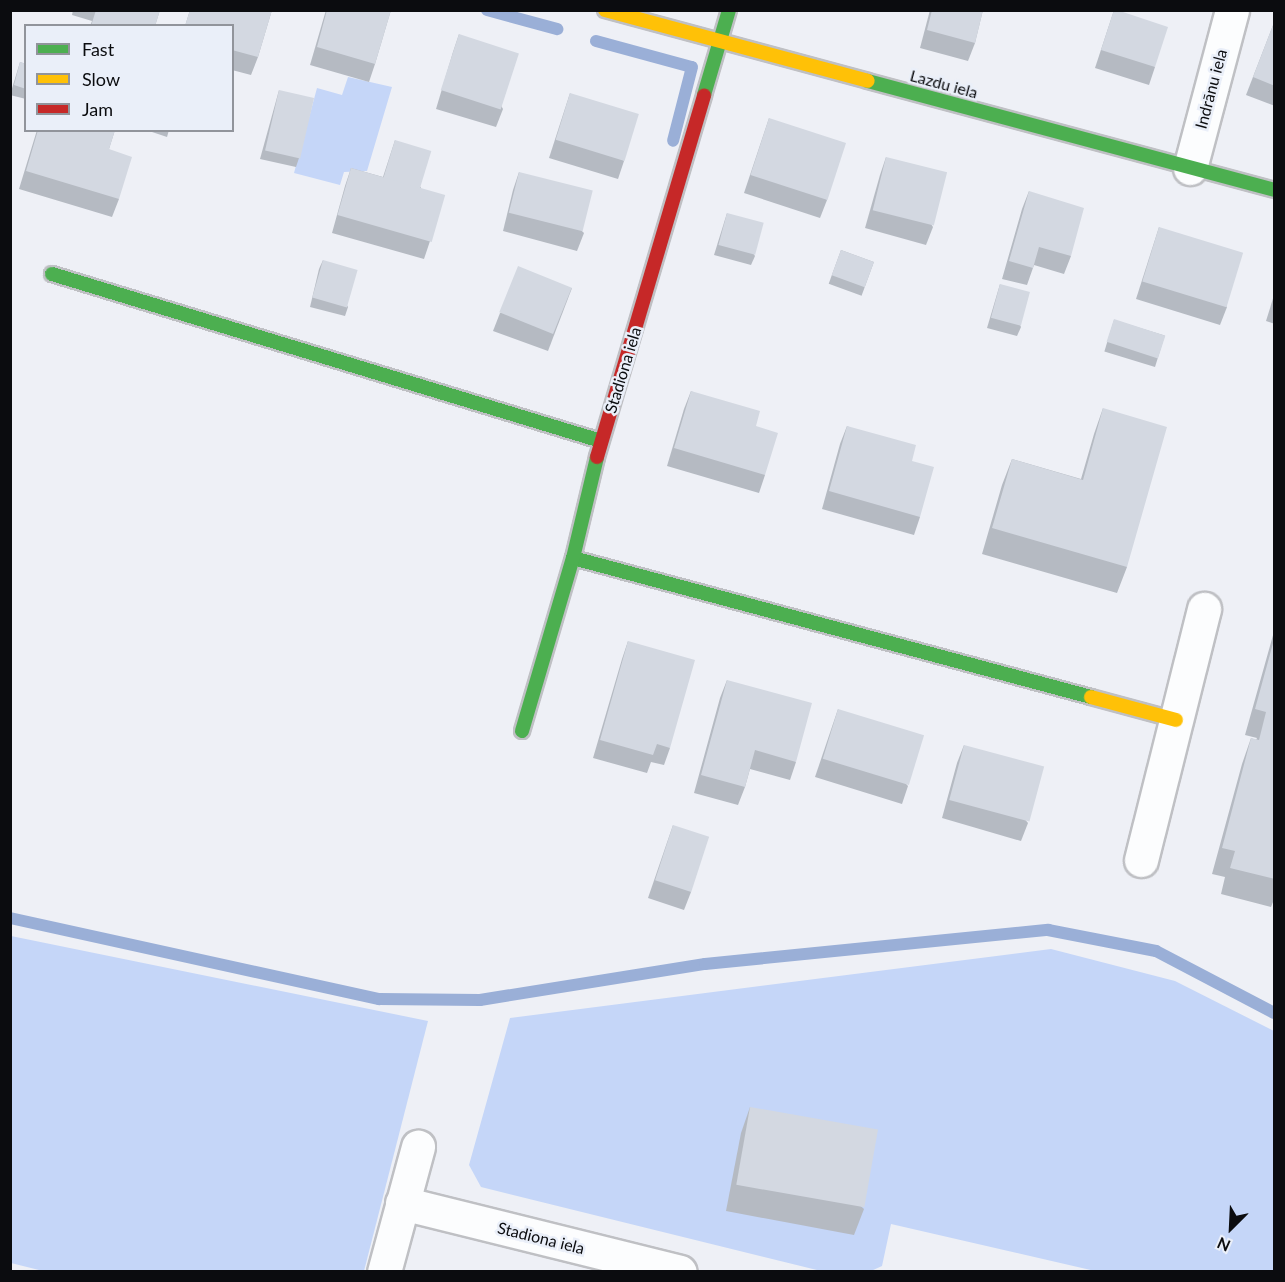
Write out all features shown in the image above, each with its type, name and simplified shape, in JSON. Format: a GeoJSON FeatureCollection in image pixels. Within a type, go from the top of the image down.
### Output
{"type":"FeatureCollection","features":[{"type":"Feature","properties":{"kind":"street","name":"Lazdu iela"},"geometry":{"type":"LineString","coordinates":[[604,10],[1275,190]]}},
{"type":"Feature","properties":{"kind":"street","name":"Stadiona iela"},"geometry":{"type":"LineString","coordinates":[[522,731],[573,558],[601,441],[729,10]]}},
{"type":"Feature","properties":{"kind":"street","name":"Indrānu iela"},"geometry":{"type":"LineString","coordinates":[[1190,168],[1232,10]]}},
{"type":"Feature","properties":{"kind":"street"},"geometry":{"type":"LineString","coordinates":[[52,274],[601,441]]}},
{"type":"Feature","properties":{"kind":"street"},"geometry":{"type":"LineString","coordinates":[[573,558],[1176,720]]}},
{"type":"Feature","properties":{"kind":"street"},"geometry":{"type":"LineString","coordinates":[[1141,860],[1204,609]]}},
{"type":"Feature","properties":{"kind":"street"},"geometry":{"type":"LineString","coordinates":[[384,1272],[418,1147]]}},
{"type":"Feature","properties":{"kind":"street","name":"Stadiona iela"},"geometry":{"type":"LineString","coordinates":[[402,1203],[680,1272]]}},
{"type":"Feature","properties":{"kind":"shaded area"},"geometry":{"type":"Polygon","coordinates":[[[348,77],[392,87],[367,171],[344,172],[340,185],[294,173],[317,88],[342,95],[348,77]]]}},
{"type":"Feature","properties":{"kind":"shaded area"},"geometry":{"type":"Polygon","coordinates":[[[11,936],[428,1021],[364,1271],[47,1272],[11,1263],[11,936]]]}},
{"type":"Feature","properties":{"kind":"shaded area"},"geometry":{"type":"Polygon","coordinates":[[[1051,949],[1175,981],[1274,1031],[1274,1271],[1095,1271],[891,1224],[882,1266],[871,1271],[821,1271],[481,1187],[469,1165],[510,1018],[1051,949]]]}},
{"type":"Feature","properties":{"kind":"building"},"geometry":{"type":"Polygon","coordinates":[[[96,10],[160,10],[156,24],[92,24],[96,10]]]}},
{"type":"Feature","properties":{"kind":"building"},"geometry":{"type":"Polygon","coordinates":[[[190,10],[272,10],[258,57],[234,51],[234,24],[186,24],[190,10]]]}},
{"type":"Feature","properties":{"kind":"building"},"geometry":{"type":"Polygon","coordinates":[[[327,10],[391,10],[375,64],[317,47],[327,10]]]}},
{"type":"Feature","properties":{"kind":"building"},"geometry":{"type":"Polygon","coordinates":[[[932,10],[983,10],[975,43],[927,30],[932,10]]]}},
{"type":"Feature","properties":{"kind":"building"},"geometry":{"type":"Polygon","coordinates":[[[1114,10],[1168,27],[1155,67],[1101,50],[1114,10]]]}},
{"type":"Feature","properties":{"kind":"building"},"geometry":{"type":"Polygon","coordinates":[[[1275,20],[1275,86],[1253,77],[1275,20]]]}},
{"type":"Feature","properties":{"kind":"building"},"geometry":{"type":"Polygon","coordinates":[[[459,34],[519,53],[501,110],[441,90],[459,34]]]}},
{"type":"Feature","properties":{"kind":"building"},"geometry":{"type":"Polygon","coordinates":[[[20,62],[24,63],[24,88],[14,85],[20,62]]]}},
{"type":"Feature","properties":{"kind":"building"},"geometry":{"type":"Polygon","coordinates":[[[279,90],[314,98],[300,159],[265,150],[279,90]]]}},
{"type":"Feature","properties":{"kind":"building"},"geometry":{"type":"Polygon","coordinates":[[[570,93],[639,114],[625,161],[556,140],[570,93]]]}},
{"type":"Feature","properties":{"kind":"building"},"geometry":{"type":"Polygon","coordinates":[[[769,118],[846,143],[827,200],[750,175],[769,118]]]}},
{"type":"Feature","properties":{"kind":"building"},"geometry":{"type":"Polygon","coordinates":[[[37,132],[114,132],[109,149],[132,157],[119,199],[26,171],[37,132]]]}},
{"type":"Feature","properties":{"kind":"building"},"geometry":{"type":"Polygon","coordinates":[[[395,140],[431,151],[420,189],[383,178],[395,140]]]}},
{"type":"Feature","properties":{"kind":"building"},"geometry":{"type":"Polygon","coordinates":[[[886,157],[947,172],[934,226],[873,210],[886,157]]]}},
{"type":"Feature","properties":{"kind":"building"},"geometry":{"type":"Polygon","coordinates":[[[351,168],[445,195],[432,242],[337,215],[351,168]]]}},
{"type":"Feature","properties":{"kind":"building"},"geometry":{"type":"Polygon","coordinates":[[[519,172],[593,190],[583,231],[509,213],[519,172]]]}},
{"type":"Feature","properties":{"kind":"building"},"geometry":{"type":"Polygon","coordinates":[[[1029,191],[1084,208],[1071,256],[1039,247],[1033,268],[1009,261],[1029,191]]]}},
{"type":"Feature","properties":{"kind":"building"},"geometry":{"type":"Polygon","coordinates":[[[727,213],[764,223],[755,255],[718,245],[727,213]]]}},
{"type":"Feature","properties":{"kind":"building"},"geometry":{"type":"Polygon","coordinates":[[[1159,227],[1243,253],[1226,307],[1142,282],[1159,227]]]}},
{"type":"Feature","properties":{"kind":"building"},"geometry":{"type":"Polygon","coordinates":[[[841,250],[874,262],[865,287],[832,275],[841,250]]]}},
{"type":"Feature","properties":{"kind":"building"},"geometry":{"type":"Polygon","coordinates":[[[323,260],[358,270],[347,307],[312,297],[323,260]]]}},
{"type":"Feature","properties":{"kind":"building"},"geometry":{"type":"Polygon","coordinates":[[[518,266],[572,288],[553,334],[499,312],[518,266]]]}},
{"type":"Feature","properties":{"kind":"building"},"geometry":{"type":"Polygon","coordinates":[[[1000,284],[1030,292],[1021,326],[991,318],[1000,284]]]}},
{"type":"Feature","properties":{"kind":"building"},"geometry":{"type":"Polygon","coordinates":[[[1114,319],[1165,336],[1158,359],[1107,342],[1114,319]]]}},
{"type":"Feature","properties":{"kind":"building"},"geometry":{"type":"Polygon","coordinates":[[[691,391],[760,411],[756,426],[778,433],[765,475],[674,448],[691,391]]]}},
{"type":"Feature","properties":{"kind":"building"},"geometry":{"type":"Polygon","coordinates":[[[1103,408],[1167,427],[1127,567],[992,528],[1012,459],[1083,480],[1103,408]]]}},
{"type":"Feature","properties":{"kind":"building"},"geometry":{"type":"Polygon","coordinates":[[[847,426],[916,445],[912,461],[934,467],[920,517],[829,491],[847,426]]]}},
{"type":"Feature","properties":{"kind":"building"},"geometry":{"type":"Polygon","coordinates":[[[1275,636],[1275,879],[1230,868],[1235,851],[1222,848],[1251,738],[1259,740],[1266,712],[1255,709],[1275,636]]]}},
{"type":"Feature","properties":{"kind":"building"},"geometry":{"type":"Polygon","coordinates":[[[628,641],[695,660],[670,748],[657,744],[653,755],[600,740],[628,641]]]}},
{"type":"Feature","properties":{"kind":"building"},"geometry":{"type":"Polygon","coordinates":[[[727,680],[812,703],[796,762],[755,750],[745,787],[701,775],[727,680]]]}},
{"type":"Feature","properties":{"kind":"building"},"geometry":{"type":"Polygon","coordinates":[[[838,709],[924,735],[909,785],[823,759],[838,709]]]}},
{"type":"Feature","properties":{"kind":"building"},"geometry":{"type":"Polygon","coordinates":[[[964,745],[1044,766],[1029,822],[949,800],[964,745]]]}},
{"type":"Feature","properties":{"kind":"building"},"geometry":{"type":"Polygon","coordinates":[[[673,825],[709,837],[691,892],[655,880],[673,825]]]}},
{"type":"Feature","properties":{"kind":"building"},"geometry":{"type":"Polygon","coordinates":[[[750,1107],[878,1130],[864,1207],[736,1185],[750,1107]]]}},
{"type":"Feature","properties":{"kind":"waterway"},"geometry":{"type":"LineString","coordinates":[[487,10],[557,29]]}},
{"type":"Feature","properties":{"kind":"waterway"},"geometry":{"type":"LineString","coordinates":[[596,41],[692,67],[673,141]]}},
{"type":"Feature","properties":{"kind":"waterway"},"geometry":{"type":"LineString","coordinates":[[10,918],[379,999],[480,1000],[705,964],[1048,930],[1156,951],[1274,1013]]}},
{"type":"Feature","properties":{"kind":"traffic: fast"},"geometry":{"type":"LineString","coordinates":[[704,95],[729,10]]}},
{"type":"Feature","properties":{"kind":"traffic: fast"},"geometry":{"type":"LineString","coordinates":[[868,81],[1274,190]]}},
{"type":"Feature","properties":{"kind":"traffic: fast"},"geometry":{"type":"LineString","coordinates":[[52,274],[601,441]]}},
{"type":"Feature","properties":{"kind":"traffic: fast"},"geometry":{"type":"LineString","coordinates":[[522,731],[573,558],[597,457]]}},
{"type":"Feature","properties":{"kind":"traffic: fast"},"geometry":{"type":"LineString","coordinates":[[573,558],[1091,697]]}},
{"type":"Feature","properties":{"kind":"traffic: slow"},"geometry":{"type":"LineString","coordinates":[[605,10],[868,81]]}},
{"type":"Feature","properties":{"kind":"traffic: slow"},"geometry":{"type":"LineString","coordinates":[[1091,697],[1176,720]]}},
{"type":"Feature","properties":{"kind":"traffic: jam"},"geometry":{"type":"LineString","coordinates":[[597,457],[704,95]]}}]}
